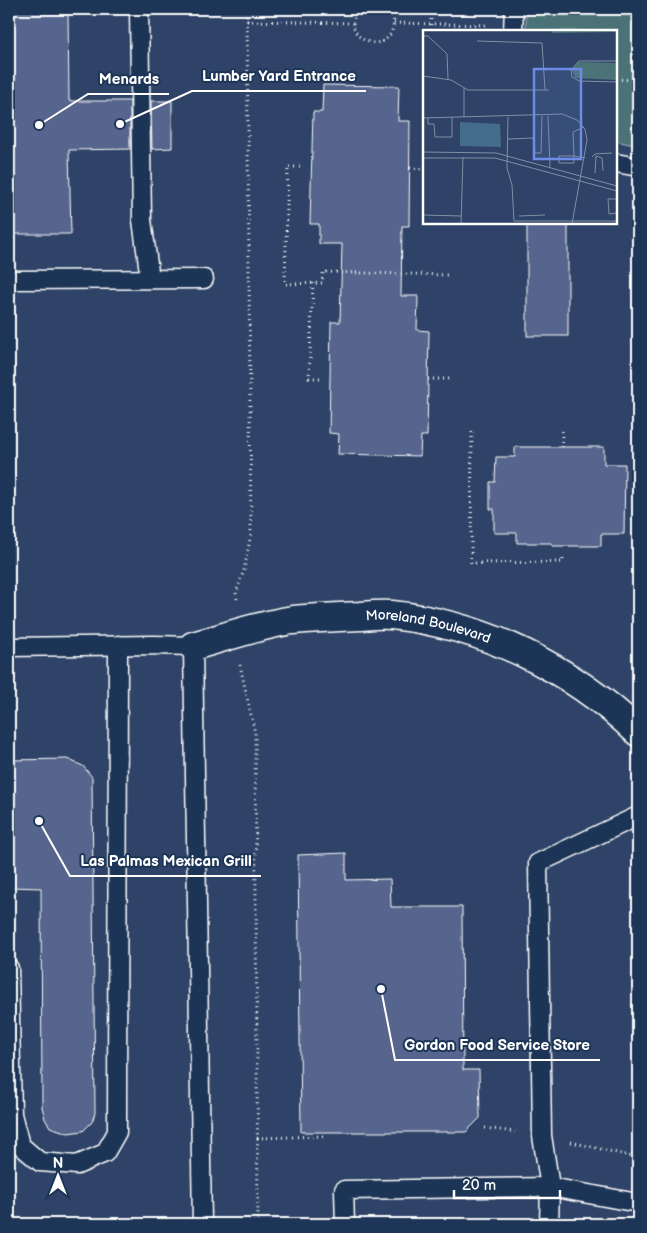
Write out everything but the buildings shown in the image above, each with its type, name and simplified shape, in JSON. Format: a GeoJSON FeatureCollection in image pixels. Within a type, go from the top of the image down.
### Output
{"type":"FeatureCollection","features":[{"type":"Feature","properties":{"kind":"street","name":"Moreland Boulevard"},"geometry":{"type":"LineString","coordinates":[[193,646],[262,626],[292,620],[390,615],[446,624],[489,637],[538,661],[591,692],[638,732]]}},
{"type":"Feature","properties":{"kind":"lane"},"geometry":{"type":"LineString","coordinates":[[139,9],[142,220],[150,279]]}},
{"type":"Feature","properties":{"kind":"lane"},"geometry":{"type":"LineString","coordinates":[[617,162],[638,167]]}},
{"type":"Feature","properties":{"kind":"lane"},"geometry":{"type":"LineString","coordinates":[[9,280],[204,279]]}},
{"type":"Feature","properties":{"kind":"lane"},"geometry":{"type":"LineString","coordinates":[[9,968],[12,1114],[20,1145],[40,1162],[77,1165],[105,1153],[117,1132],[118,645]]}},
{"type":"Feature","properties":{"kind":"lane"},"geometry":{"type":"LineString","coordinates":[[9,647],[193,646],[202,1224]]}},
{"type":"Feature","properties":{"kind":"lane"},"geometry":{"type":"LineString","coordinates":[[548,1224],[550,1187],[542,1136],[538,863],[638,816]]}},
{"type":"Feature","properties":{"kind":"lane"},"geometry":{"type":"LineString","coordinates":[[345,1224],[344,1190],[550,1187],[638,1202]]}},
{"type":"Feature","properties":{"kind":"path"},"geometry":{"type":"LineString","coordinates":[[237,605],[236,593],[244,570],[251,534],[247,9]]}},
{"type":"Feature","properties":{"kind":"path"},"geometry":{"type":"LineString","coordinates":[[359,9],[354,17],[355,30],[358,36],[371,43],[384,40],[389,36],[394,23],[388,9]]}},
{"type":"Feature","properties":{"kind":"path"},"geometry":{"type":"LineString","coordinates":[[431,9],[431,30]]}},
{"type":"Feature","properties":{"kind":"path"},"geometry":{"type":"LineString","coordinates":[[247,21],[353,23]]}},
{"type":"Feature","properties":{"kind":"path"},"geometry":{"type":"LineString","coordinates":[[394,23],[513,22]]}},
{"type":"Feature","properties":{"kind":"path"},"geometry":{"type":"LineString","coordinates":[[617,79],[638,80]]}},
{"type":"Feature","properties":{"kind":"path"},"geometry":{"type":"LineString","coordinates":[[300,167],[288,167],[285,284],[322,283],[324,272],[450,275]]}},
{"type":"Feature","properties":{"kind":"path"},"geometry":{"type":"LineString","coordinates":[[410,168],[423,169]]}},
{"type":"Feature","properties":{"kind":"path"},"geometry":{"type":"LineString","coordinates":[[314,283],[309,378],[322,378]]}},
{"type":"Feature","properties":{"kind":"path"},"geometry":{"type":"LineString","coordinates":[[428,379],[449,380]]}},
{"type":"Feature","properties":{"kind":"path"},"geometry":{"type":"LineString","coordinates":[[562,431],[562,447]]}},
{"type":"Feature","properties":{"kind":"path"},"geometry":{"type":"LineString","coordinates":[[472,432],[471,563],[563,562],[563,555]]}},
{"type":"Feature","properties":{"kind":"path"},"geometry":{"type":"LineString","coordinates":[[240,659],[240,672],[251,713],[254,733],[258,1224]]}},
{"type":"Feature","properties":{"kind":"path"},"geometry":{"type":"LineString","coordinates":[[257,1138],[323,1136]]}},
{"type":"Feature","properties":{"kind":"green space"},"geometry":{"type":"Polygon","coordinates":[[[526,9],[638,9],[638,146],[617,141],[617,30],[526,30],[526,9]]]}},
{"type":"Feature","properties":{"kind":"place","name":"Lumber Yard Entrance"},"geometry":{"type":"Point","coordinates":[120,124]}},
{"type":"Feature","properties":{"kind":"place","name":"Menards"},"geometry":{"type":"Point","coordinates":[39,125]}},
{"type":"Feature","properties":{"kind":"place","name":"Las Palmas Mexican Grill"},"geometry":{"type":"Point","coordinates":[39,821]}},
{"type":"Feature","properties":{"kind":"place","name":"Gordon Food Service Store"},"geometry":{"type":"Point","coordinates":[381,989]}}]}
